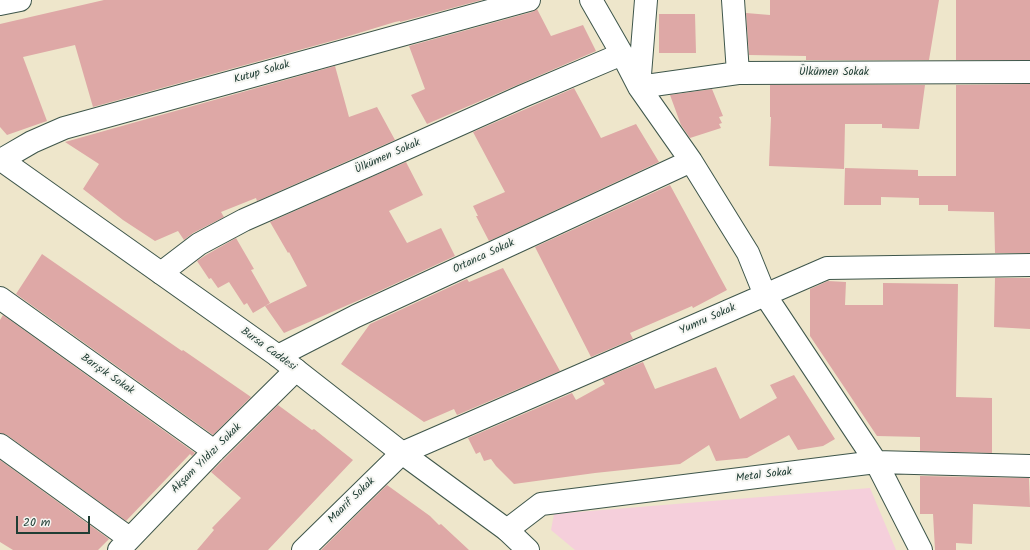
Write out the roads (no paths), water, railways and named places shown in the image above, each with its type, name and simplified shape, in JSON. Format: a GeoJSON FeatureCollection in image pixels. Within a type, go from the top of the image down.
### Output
{"type":"FeatureCollection","features":[{"type":"Feature","properties":{"kind":"street"},"geometry":{"type":"LineString","coordinates":[[0,4],[20,0]]}},
{"type":"Feature","properties":{"kind":"street","name":"Kutup Sokak"},"geometry":{"type":"LineString","coordinates":[[1,160],[32,142],[64,128],[529,0]]}},
{"type":"Feature","properties":{"kind":"street"},"geometry":{"type":"LineString","coordinates":[[591,0],[639,87],[691,162],[748,253],[764,295],[876,462],[921,550]]}},
{"type":"Feature","properties":{"kind":"street"},"geometry":{"type":"LineString","coordinates":[[639,87],[646,0]]}},
{"type":"Feature","properties":{"kind":"street"},"geometry":{"type":"LineString","coordinates":[[733,0],[738,73]]}},
{"type":"Feature","properties":{"kind":"street","name":"Ülkümen Sokak"},"geometry":{"type":"LineString","coordinates":[[161,273],[199,244],[244,220],[360,170],[523,96],[622,54]]}},
{"type":"Feature","properties":{"kind":"street","name":"Ülkümen Sokak"},"geometry":{"type":"LineString","coordinates":[[639,87],[738,73],[1030,72]]}},
{"type":"Feature","properties":{"kind":"street","name":"Bursa Caddesi"},"geometry":{"type":"LineString","coordinates":[[1,160],[278,356],[402,453],[507,530],[528,550]]}},
{"type":"Feature","properties":{"kind":"street","name":"Ortanca Sokak"},"geometry":{"type":"LineString","coordinates":[[278,356],[356,316],[691,162]]}},
{"type":"Feature","properties":{"kind":"street","name":"Yumru Sokak"},"geometry":{"type":"LineString","coordinates":[[402,453],[827,268],[1030,265]]}},
{"type":"Feature","properties":{"kind":"street","name":"Barışık Sokak"},"geometry":{"type":"LineString","coordinates":[[0,298],[214,451]]}},
{"type":"Feature","properties":{"kind":"street","name":"Akşam Yıldızı Sokak"},"geometry":{"type":"LineString","coordinates":[[124,544],[214,451],[296,370]]}},
{"type":"Feature","properties":{"kind":"street"},"geometry":{"type":"LineString","coordinates":[[0,445],[124,544]]}},
{"type":"Feature","properties":{"kind":"street","name":"Maarif Sokak"},"geometry":{"type":"LineString","coordinates":[[303,550],[402,453]]}},
{"type":"Feature","properties":{"kind":"street","name":"Metal Sokak"},"geometry":{"type":"LineString","coordinates":[[507,530],[541,504],[876,462],[1030,466]]}}]}
